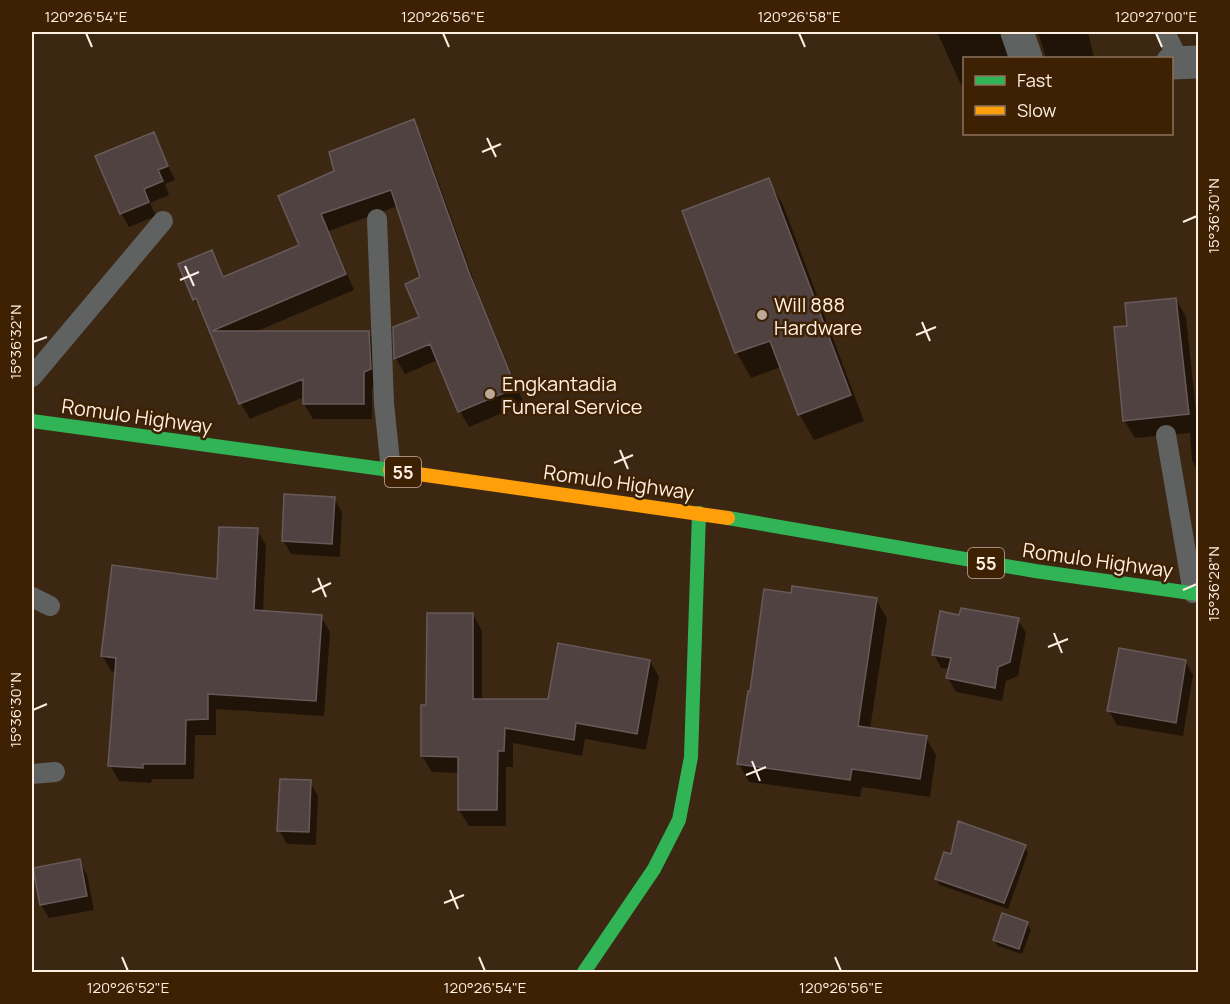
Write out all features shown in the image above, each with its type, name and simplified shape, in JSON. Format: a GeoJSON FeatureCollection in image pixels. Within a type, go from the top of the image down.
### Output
{"type":"FeatureCollection","features":[{"type":"Feature","properties":{"kind":"main road","name":"Romulo Highway"},"geometry":{"type":"LineString","coordinates":[[32,421],[699,513],[1035,571],[1196,594]]}},
{"type":"Feature","properties":{"kind":"main road"},"geometry":{"type":"LineString","coordinates":[[584,972],[654,869],[680,820],[691,757],[699,513]]}},
{"type":"Feature","properties":{"kind":"street"},"geometry":{"type":"LineString","coordinates":[[1017,32],[1026,57]]}},
{"type":"Feature","properties":{"kind":"lane"},"geometry":{"type":"LineString","coordinates":[[1166,32],[1183,63]]}},
{"type":"Feature","properties":{"kind":"lane"},"geometry":{"type":"LineString","coordinates":[[377,219],[384,403],[391,471]]}},
{"type":"Feature","properties":{"kind":"lane"},"geometry":{"type":"LineString","coordinates":[[32,377],[163,221]]}},
{"type":"Feature","properties":{"kind":"lane"},"geometry":{"type":"LineString","coordinates":[[1166,435],[1196,594]]}},
{"type":"Feature","properties":{"kind":"lane"},"geometry":{"type":"LineString","coordinates":[[32,597],[50,606]]}},
{"type":"Feature","properties":{"kind":"lane"},"geometry":{"type":"LineString","coordinates":[[32,774],[56,772]]}},
{"type":"Feature","properties":{"kind":"building"},"geometry":{"type":"Polygon","coordinates":[[[414,119],[470,275],[516,388],[458,412],[430,344],[394,359],[393,327],[419,317],[405,284],[420,277],[391,190],[321,214],[346,274],[212,331],[369,331],[371,369],[364,372],[364,404],[303,404],[303,379],[239,404],[196,298],[193,300],[178,264],[212,250],[223,277],[299,245],[278,196],[334,171],[329,152],[414,119]]]}},
{"type":"Feature","properties":{"kind":"building"},"geometry":{"type":"Polygon","coordinates":[[[154,132],[168,166],[158,170],[163,181],[144,189],[149,202],[120,214],[95,156],[154,132]]]}},
{"type":"Feature","properties":{"kind":"building"},"geometry":{"type":"Polygon","coordinates":[[[769,178],[851,395],[798,415],[770,341],[735,353],[682,211],[769,178]]]}},
{"type":"Feature","properties":{"kind":"building"},"geometry":{"type":"Polygon","coordinates":[[[1176,298],[1189,414],[1123,421],[1114,327],[1127,326],[1125,303],[1176,298]]]}},
{"type":"Feature","properties":{"kind":"building"},"geometry":{"type":"Polygon","coordinates":[[[284,494],[335,497],[332,544],[282,541],[284,494]]]}},
{"type":"Feature","properties":{"kind":"building"},"geometry":{"type":"Polygon","coordinates":[[[219,527],[258,528],[254,610],[322,615],[316,701],[208,694],[208,719],[186,720],[185,764],[143,764],[143,768],[108,766],[116,658],[101,656],[112,565],[217,579],[219,527]]]}},
{"type":"Feature","properties":{"kind":"building"},"geometry":{"type":"Polygon","coordinates":[[[792,586],[877,598],[858,726],[927,736],[920,779],[852,769],[850,780],[737,764],[764,589],[791,593],[792,586]]]}},
{"type":"Feature","properties":{"kind":"building"},"geometry":{"type":"Polygon","coordinates":[[[961,608],[1019,618],[1010,662],[998,667],[995,688],[946,678],[951,658],[932,655],[940,611],[959,615],[961,608]]]}},
{"type":"Feature","properties":{"kind":"building"},"geometry":{"type":"Polygon","coordinates":[[[427,613],[473,613],[473,699],[548,699],[558,643],[650,660],[637,734],[576,723],[574,740],[505,728],[504,751],[498,751],[497,810],[458,810],[458,757],[421,756],[421,705],[426,705],[427,613]]]}},
{"type":"Feature","properties":{"kind":"building"},"geometry":{"type":"Polygon","coordinates":[[[1119,648],[1186,660],[1176,723],[1107,711],[1119,648]]]}},
{"type":"Feature","properties":{"kind":"building"},"geometry":{"type":"Polygon","coordinates":[[[280,779],[311,780],[309,832],[277,831],[280,779]]]}},
{"type":"Feature","properties":{"kind":"building"},"geometry":{"type":"Polygon","coordinates":[[[958,821],[1026,845],[1004,903],[935,879],[944,852],[951,854],[958,821]]]}},
{"type":"Feature","properties":{"kind":"building"},"geometry":{"type":"Polygon","coordinates":[[[80,859],[87,896],[40,905],[33,868],[80,859]]]}},
{"type":"Feature","properties":{"kind":"building"},"geometry":{"type":"Polygon","coordinates":[[[1002,913],[1028,922],[1019,949],[993,940],[1002,913]]]}},
{"type":"Feature","properties":{"kind":"traffic: fast"},"geometry":{"type":"LineString","coordinates":[[32,421],[390,470]]}},
{"type":"Feature","properties":{"kind":"traffic: fast"},"geometry":{"type":"LineString","coordinates":[[584,972],[654,869],[679,820],[691,757],[699,513]]}},
{"type":"Feature","properties":{"kind":"traffic: fast"},"geometry":{"type":"LineString","coordinates":[[728,518],[1035,571],[1198,594]]}},
{"type":"Feature","properties":{"kind":"traffic: slow"},"geometry":{"type":"LineString","coordinates":[[390,470],[728,518]]}},
{"type":"Feature","properties":{"kind":"place","name":"Will 888 Hardware"},"geometry":{"type":"Point","coordinates":[762,315]}},
{"type":"Feature","properties":{"kind":"place","name":"Engkantadia Funeral Service"},"geometry":{"type":"Point","coordinates":[490,394]}}]}
